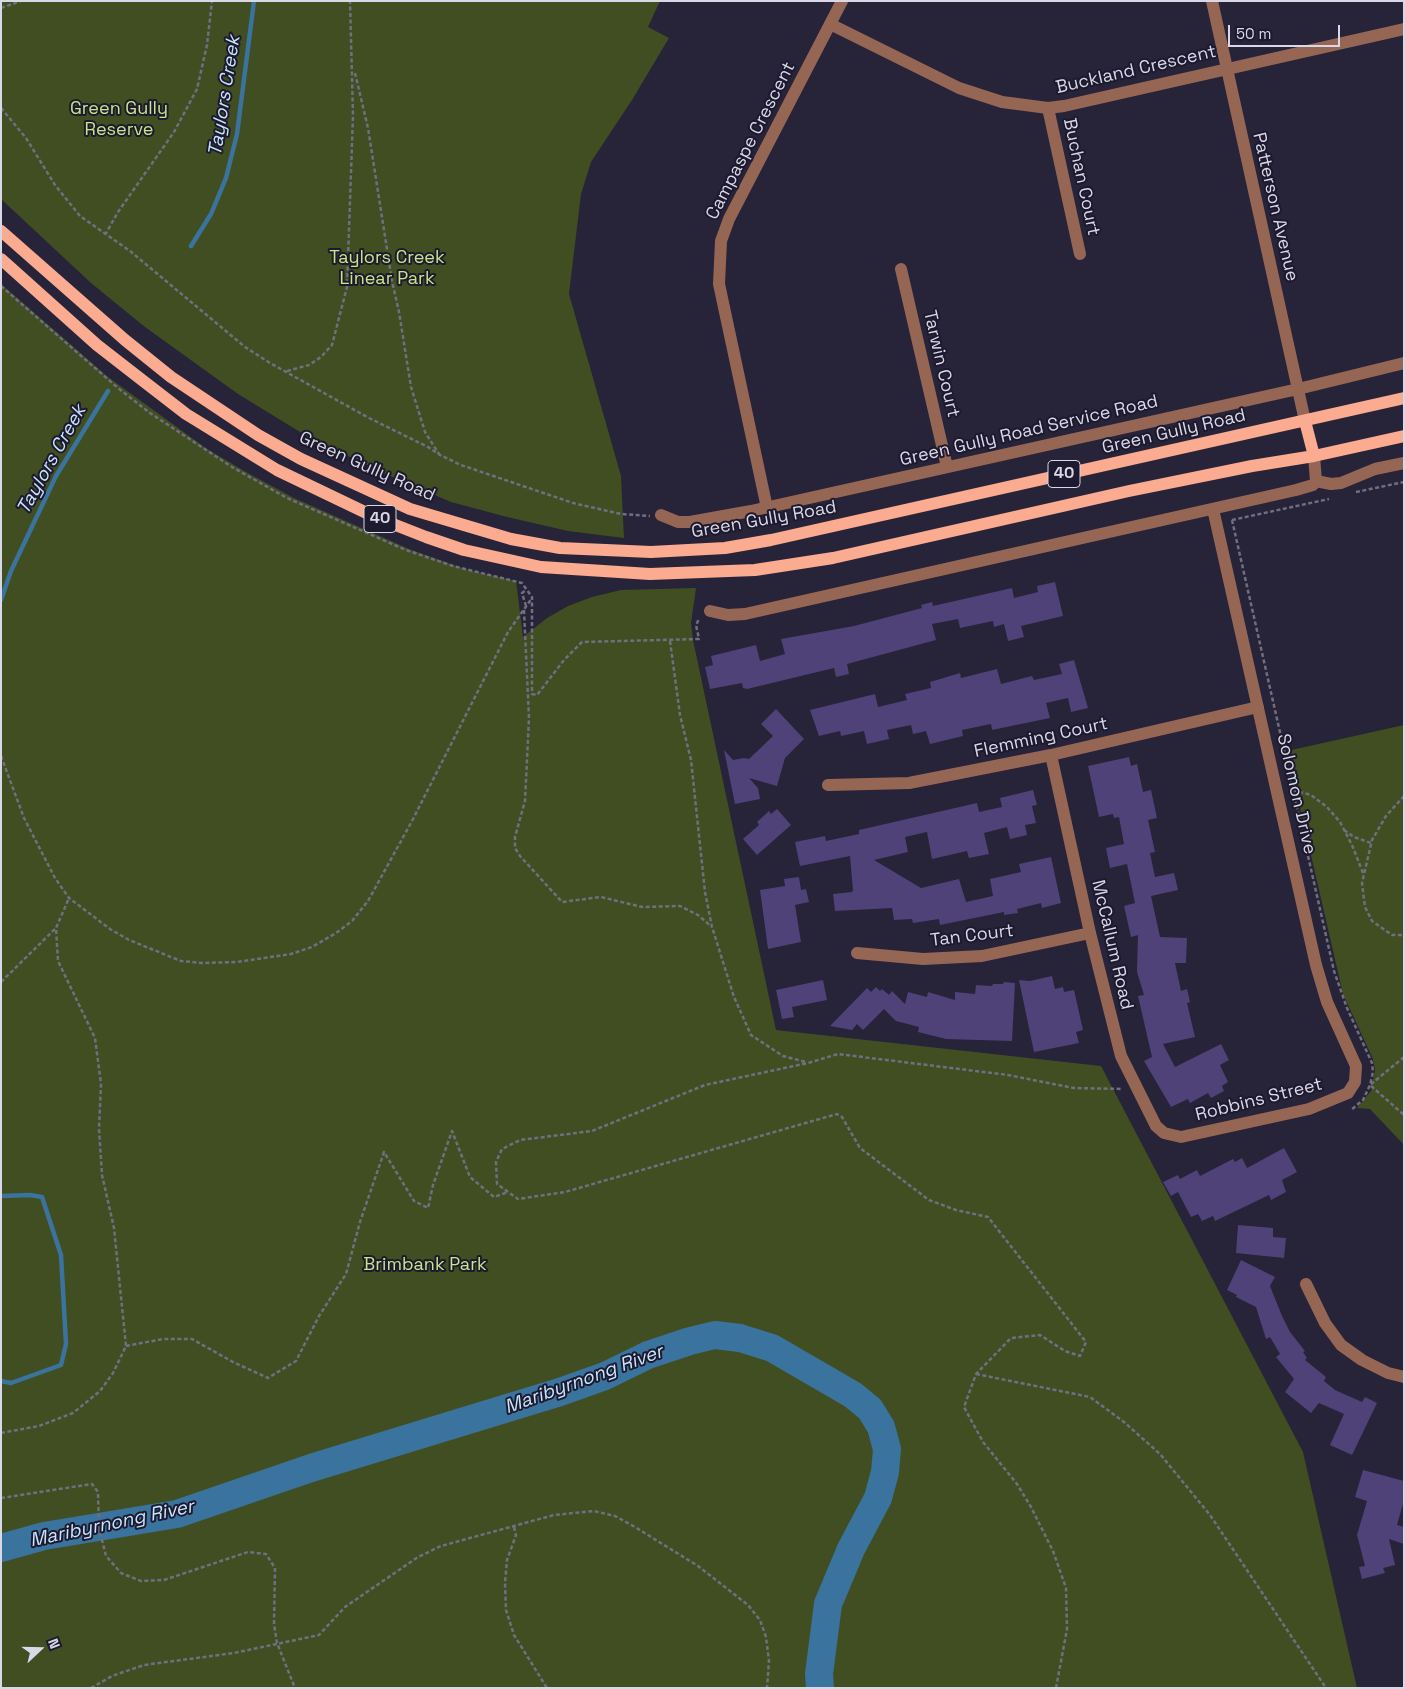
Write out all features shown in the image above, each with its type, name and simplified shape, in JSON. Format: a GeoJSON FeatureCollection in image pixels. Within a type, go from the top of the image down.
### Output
{"type":"FeatureCollection","features":[{"type":"Feature","properties":{"kind":"main road","name":"Green Gully Road"},"geometry":{"type":"LineString","coordinates":[[1,231],[125,340],[171,377],[251,430],[292,454],[410,509],[511,539],[560,548],[651,552],[725,548],[788,536],[1404,398]]}},
{"type":"Feature","properties":{"kind":"main road","name":"40"},"geometry":{"type":"LineString","coordinates":[[1,260],[90,339],[186,414],[277,470],[374,517],[426,537],[464,550],[541,567],[650,574],[755,570],[833,558],[1129,492],[1252,466],[1314,456],[1404,436]]}},
{"type":"Feature","properties":{"kind":"main road"},"geometry":{"type":"LineString","coordinates":[[1305,420],[1314,456]]}},
{"type":"Feature","properties":{"kind":"street","name":"Campaspe Crescent"},"geometry":{"type":"LineString","coordinates":[[767,508],[719,284],[720,241],[729,219],[842,1]]}},
{"type":"Feature","properties":{"kind":"street","name":"Patterson Avenue"},"geometry":{"type":"LineString","coordinates":[[1212,1],[1305,420]]}},
{"type":"Feature","properties":{"kind":"street","name":"Buckland Crescent"},"geometry":{"type":"LineString","coordinates":[[830,24],[959,88],[1002,102],[1048,108],[1064,106],[1404,29]]}},
{"type":"Feature","properties":{"kind":"street","name":"Buchan Court"},"geometry":{"type":"LineString","coordinates":[[1048,108],[1080,254]]}},
{"type":"Feature","properties":{"kind":"street","name":"Tarwin Court"},"geometry":{"type":"LineString","coordinates":[[901,269],[947,467]]}},
{"type":"Feature","properties":{"kind":"street","name":"Green Gully Road Service Road"},"geometry":{"type":"LineString","coordinates":[[661,515],[678,522],[690,522],[767,508],[1298,389],[1404,363]]}},
{"type":"Feature","properties":{"kind":"street"},"geometry":{"type":"LineString","coordinates":[[710,612],[728,615],[745,614],[1296,490],[1313,485],[1316,481],[1314,456]]}},
{"type":"Feature","properties":{"kind":"street"},"geometry":{"type":"LineString","coordinates":[[1316,481],[1331,484],[1341,483],[1375,470],[1404,463]]}},
{"type":"Feature","properties":{"kind":"street","name":"Solomon Drive"},"geometry":{"type":"LineString","coordinates":[[1213,509],[1316,965],[1327,1002],[1356,1066],[1355,1082]]}},
{"type":"Feature","properties":{"kind":"street","name":"Flemming Court"},"geometry":{"type":"LineString","coordinates":[[828,785],[909,783],[1051,755],[1258,707]]}},
{"type":"Feature","properties":{"kind":"street","name":"McCallum Road"},"geometry":{"type":"LineString","coordinates":[[1051,755],[1090,933],[1121,1056],[1146,1109],[1164,1133]]}},
{"type":"Feature","properties":{"kind":"street","name":"Tan Court"},"geometry":{"type":"LineString","coordinates":[[857,952],[923,960],[982,956],[1090,933]]}},
{"type":"Feature","properties":{"kind":"street","name":"Robbins Street"},"geometry":{"type":"LineString","coordinates":[[1164,1133],[1181,1137],[1309,1109],[1344,1096],[1355,1082]]}},
{"type":"Feature","properties":{"kind":"street"},"geometry":{"type":"LineString","coordinates":[[1306,1284],[1325,1323],[1341,1345],[1362,1360],[1388,1373],[1404,1377]]}},
{"type":"Feature","properties":{"kind":"path"},"geometry":{"type":"LineString","coordinates":[[1,8],[21,1]]}},
{"type":"Feature","properties":{"kind":"path"},"geometry":{"type":"LineString","coordinates":[[105,235],[118,212],[174,132],[197,89],[207,45],[212,1]]}},
{"type":"Feature","properties":{"kind":"path"},"geometry":{"type":"LineString","coordinates":[[287,371],[309,365],[321,357],[332,345],[341,317],[347,287],[353,69],[349,24],[350,1]]}},
{"type":"Feature","properties":{"kind":"path"},"geometry":{"type":"LineString","coordinates":[[353,69],[368,128],[411,387],[425,432],[440,456]]}},
{"type":"Feature","properties":{"kind":"path"},"geometry":{"type":"LineString","coordinates":[[1,108],[35,151],[66,200],[80,216],[130,251],[245,347],[270,364],[287,371],[369,418],[428,447],[440,456],[573,504],[638,517],[661,515]]}},
{"type":"Feature","properties":{"kind":"path"},"geometry":{"type":"LineString","coordinates":[[1356,493],[1404,482]]}},
{"type":"Feature","properties":{"kind":"path"},"geometry":{"type":"LineString","coordinates":[[1337,497],[1232,520],[1334,971],[1347,1008],[1370,1055],[1373,1072],[1370,1086],[1363,1100],[1351,1110]]}},
{"type":"Feature","properties":{"kind":"path"},"geometry":{"type":"LineString","coordinates":[[527,590],[522,593],[525,607],[529,718],[525,801],[515,838],[516,848],[520,856],[562,902],[600,897],[642,908],[680,906],[698,915],[712,927]]}},
{"type":"Feature","properties":{"kind":"path"},"geometry":{"type":"LineString","coordinates":[[1,756],[28,826],[48,866],[69,898],[86,912],[129,940],[181,961],[202,963],[237,962],[276,957],[312,947],[352,921],[368,901],[390,864],[508,632],[532,597]]}},
{"type":"Feature","properties":{"kind":"path"},"geometry":{"type":"LineString","coordinates":[[532,611],[532,694],[537,695],[569,653],[582,642],[699,639],[696,624],[702,615],[710,612]]}},
{"type":"Feature","properties":{"kind":"path"},"geometry":{"type":"LineString","coordinates":[[670,641],[680,715],[691,760],[705,892],[712,927],[734,997],[751,1035],[783,1056],[808,1063]]}},
{"type":"Feature","properties":{"kind":"path"},"geometry":{"type":"LineString","coordinates":[[1293,790],[1311,795],[1327,807],[1343,829],[1363,875]]}},
{"type":"Feature","properties":{"kind":"path"},"geometry":{"type":"LineString","coordinates":[[1404,796],[1386,816],[1371,844],[1362,883],[1365,906],[1372,921],[1392,935],[1404,935]]}},
{"type":"Feature","properties":{"kind":"path"},"geometry":{"type":"LineString","coordinates":[[1343,829],[1354,837],[1371,844]]}},
{"type":"Feature","properties":{"kind":"path"},"geometry":{"type":"LineString","coordinates":[[1,982],[56,928],[69,898]]}},
{"type":"Feature","properties":{"kind":"path"},"geometry":{"type":"LineString","coordinates":[[1,1433],[39,1426],[73,1413],[100,1391],[113,1373],[126,1346],[114,1228],[102,1176],[99,1129],[101,1084],[95,1038],[58,961],[56,928]]}},
{"type":"Feature","properties":{"kind":"path"},"geometry":{"type":"LineString","coordinates":[[1056,1688],[1067,1629],[1066,1588],[1053,1551],[1031,1508],[1017,1484],[983,1442],[964,1407],[976,1374],[1012,1338],[1040,1336],[1065,1351],[1080,1356],[1086,1342],[988,1217],[956,1210],[929,1200],[860,1148],[842,1117],[837,1114],[565,1192],[518,1199],[497,1184],[496,1162],[502,1149],[520,1140],[592,1132],[705,1085],[808,1063],[838,1054],[1008,1075],[1074,1088],[1136,1089]]}},
{"type":"Feature","properties":{"kind":"path"},"geometry":{"type":"LineString","coordinates":[[1370,1086],[1404,1057]]}},
{"type":"Feature","properties":{"kind":"path"},"geometry":{"type":"LineString","coordinates":[[1370,1086],[1404,1115]]}},
{"type":"Feature","properties":{"kind":"path"},"geometry":{"type":"LineString","coordinates":[[126,1346],[163,1339],[192,1339],[233,1362],[268,1378],[296,1361],[319,1316],[346,1274],[360,1222],[384,1152],[414,1201],[428,1208],[433,1185],[452,1131],[470,1176],[494,1197],[508,1192]]}},
{"type":"Feature","properties":{"kind":"path"},"geometry":{"type":"LineString","coordinates":[[976,1374],[1090,1397],[1124,1422],[1160,1454],[1210,1514],[1326,1688]]}},
{"type":"Feature","properties":{"kind":"path"},"geometry":{"type":"LineString","coordinates":[[1,1498],[92,1484],[98,1492],[99,1528],[106,1556],[121,1573],[141,1582],[164,1580],[248,1552],[266,1554],[275,1568],[274,1624],[277,1643],[294,1688]]}},
{"type":"Feature","properties":{"kind":"path"},"geometry":{"type":"LineString","coordinates":[[91,1688],[112,1676],[144,1665],[234,1653],[319,1635],[345,1607],[418,1557],[441,1546],[554,1515],[594,1511],[615,1516],[635,1527],[698,1566],[748,1605],[760,1620],[766,1637],[769,1661],[767,1688]]}},
{"type":"Feature","properties":{"kind":"path"},"geometry":{"type":"LineString","coordinates":[[514,1527],[516,1535],[507,1560],[505,1583],[506,1610],[514,1636],[547,1688]]}},
{"type":"Feature","properties":{"kind":"green space","name":"Taylors Creek Linear Park"},"geometry":{"type":"Polygon","coordinates":[[[1,1],[660,1],[648,27],[669,38],[632,100],[591,162],[581,194],[569,294],[621,476],[624,538],[568,531],[451,502],[381,472],[305,435],[238,394],[145,327],[91,283],[1,199],[1,1]]]}},
{"type":"Feature","properties":{"kind":"green space","name":"Brimbank Park"},"geometry":{"type":"Polygon","coordinates":[[[1,284],[108,377],[207,449],[246,472],[294,498],[409,549],[465,569],[516,581],[523,637],[547,618],[568,606],[592,597],[621,590],[696,588],[691,623],[693,640],[776,1030],[1101,1066],[1303,1452],[1357,1688],[1,1688],[1,284]]]}},
{"type":"Feature","properties":{"kind":"green space"},"geometry":{"type":"Polygon","coordinates":[[[1404,725],[1404,1145],[1370,1109],[1357,1108],[1371,1091],[1375,1070],[1373,1059],[1343,994],[1287,751],[1404,725]]]}},
{"type":"Feature","properties":{"kind":"building"},"geometry":{"type":"Polygon","coordinates":[[[1055,582],[1063,616],[1021,626],[1024,637],[1008,641],[1004,624],[994,627],[993,621],[960,628],[958,619],[932,624],[936,640],[847,664],[849,674],[836,677],[834,668],[747,689],[743,688],[742,683],[710,689],[705,667],[713,665],[711,656],[756,645],[760,661],[785,654],[781,639],[854,626],[922,608],[921,605],[932,602],[933,606],[1012,588],[1014,598],[1038,592],[1037,586],[1055,582]]]}},
{"type":"Feature","properties":{"kind":"building"},"geometry":{"type":"Polygon","coordinates":[[[1074,660],[1088,708],[1071,712],[1068,698],[1046,703],[1050,718],[992,730],[991,724],[962,730],[963,736],[930,744],[926,731],[913,734],[911,725],[887,730],[889,739],[867,744],[864,731],[841,736],[840,731],[819,736],[810,710],[875,694],[878,707],[907,700],[905,694],[931,688],[930,682],[960,673],[961,678],[997,669],[1001,684],[1032,676],[1034,680],[1062,674],[1059,664],[1074,660]]]}},
{"type":"Feature","properties":{"kind":"building"},"geometry":{"type":"Polygon","coordinates":[[[776,709],[804,739],[785,758],[777,786],[749,778],[758,788],[760,799],[735,804],[724,750],[733,760],[749,759],[773,736],[761,724],[776,709]]]}},
{"type":"Feature","properties":{"kind":"building"},"geometry":{"type":"Polygon","coordinates":[[[1129,757],[1131,766],[1137,764],[1143,792],[1151,790],[1157,818],[1148,820],[1155,852],[1150,853],[1155,877],[1174,873],[1178,890],[1151,896],[1160,937],[1187,938],[1186,963],[1175,963],[1181,991],[1187,989],[1190,1002],[1187,1003],[1195,1037],[1163,1044],[1175,1067],[1221,1044],[1229,1060],[1220,1065],[1228,1082],[1222,1086],[1224,1091],[1211,1098],[1208,1093],[1190,1103],[1188,1099],[1171,1107],[1144,1061],[1152,1057],[1138,996],[1144,995],[1137,972],[1138,935],[1131,937],[1124,906],[1135,903],[1127,864],[1110,868],[1106,848],[1124,844],[1119,817],[1114,818],[1113,814],[1099,817],[1088,766],[1129,757]]]}},
{"type":"Feature","properties":{"kind":"building"},"geometry":{"type":"Polygon","coordinates":[[[1033,790],[1037,805],[1032,806],[1036,823],[1025,825],[1027,835],[1010,839],[1007,827],[984,833],[989,854],[969,858],[967,851],[932,859],[927,832],[905,837],[908,852],[874,860],[921,888],[959,879],[966,902],[993,896],[990,879],[1021,872],[1019,864],[1051,857],[1061,903],[1042,908],[1041,903],[1017,909],[1018,913],[1004,915],[1004,912],[940,925],[939,919],[913,923],[912,919],[894,920],[892,908],[835,911],[833,894],[852,892],[853,890],[850,856],[800,866],[795,842],[825,836],[826,841],[859,834],[859,830],[977,803],[979,812],[1002,807],[1000,798],[1033,790]]]}},
{"type":"Feature","properties":{"kind":"building"},"geometry":{"type":"Polygon","coordinates":[[[777,809],[791,825],[757,855],[743,839],[759,825],[757,822],[769,811],[771,814],[777,809]]]}},
{"type":"Feature","properties":{"kind":"building"},"geometry":{"type":"Polygon","coordinates":[[[799,877],[801,890],[806,889],[809,902],[795,905],[801,942],[768,949],[760,890],[785,886],[784,879],[799,877]]]}},
{"type":"Feature","properties":{"kind":"building"},"geometry":{"type":"Polygon","coordinates":[[[1052,976],[1055,989],[1063,987],[1064,992],[1074,990],[1083,1030],[1076,1032],[1079,1043],[1034,1052],[1019,980],[1030,981],[1052,976]]]}},
{"type":"Feature","properties":{"kind":"building"},"geometry":{"type":"Polygon","coordinates":[[[823,980],[827,1000],[792,1007],[794,1017],[782,1019],[776,990],[823,980]]]}},
{"type":"Feature","properties":{"kind":"building"},"geometry":{"type":"Polygon","coordinates":[[[1004,982],[1015,983],[1012,1041],[946,1039],[918,1032],[919,1027],[896,1021],[884,1009],[863,1030],[857,1024],[852,1030],[830,1026],[867,988],[871,992],[876,987],[889,995],[892,991],[905,1004],[908,992],[927,997],[928,992],[955,1000],[955,992],[975,994],[976,985],[992,986],[993,984],[1003,984],[1004,982]]]}},
{"type":"Feature","properties":{"kind":"building"},"geometry":{"type":"Polygon","coordinates":[[[1284,1148],[1297,1172],[1282,1180],[1286,1192],[1271,1200],[1269,1195],[1215,1221],[1213,1216],[1202,1221],[1198,1214],[1191,1217],[1178,1192],[1171,1196],[1163,1182],[1178,1175],[1180,1179],[1197,1170],[1200,1176],[1233,1159],[1235,1162],[1242,1158],[1247,1168],[1284,1148]]]}},
{"type":"Feature","properties":{"kind":"building"},"geometry":{"type":"Polygon","coordinates":[[[1238,1225],[1273,1228],[1273,1237],[1286,1238],[1284,1258],[1236,1253],[1238,1225]]]}},
{"type":"Feature","properties":{"kind":"building"},"geometry":{"type":"Polygon","coordinates":[[[1241,1260],[1275,1277],[1270,1286],[1282,1316],[1290,1332],[1305,1351],[1303,1352],[1307,1358],[1305,1360],[1326,1377],[1324,1381],[1335,1390],[1362,1402],[1365,1397],[1377,1403],[1352,1455],[1330,1445],[1344,1414],[1319,1403],[1311,1413],[1285,1392],[1294,1379],[1276,1357],[1280,1354],[1270,1337],[1266,1339],[1256,1307],[1227,1290],[1241,1260]]]}},
{"type":"Feature","properties":{"kind":"building"},"geometry":{"type":"Polygon","coordinates":[[[1363,1470],[1404,1481],[1404,1500],[1397,1525],[1404,1527],[1404,1544],[1389,1539],[1395,1565],[1383,1568],[1385,1573],[1362,1579],[1359,1567],[1365,1566],[1357,1535],[1367,1501],[1355,1497],[1363,1470]]]}},
{"type":"Feature","properties":{"kind":"waterway","name":"Taylors Creek"},"geometry":{"type":"LineString","coordinates":[[191,246],[211,214],[226,178],[237,134],[254,1]]}},
{"type":"Feature","properties":{"kind":"waterway","name":"Taylors Creek"},"geometry":{"type":"LineString","coordinates":[[1,600],[11,571],[56,476],[108,391]]}},
{"type":"Feature","properties":{"kind":"waterway","name":"Taylors Creek"},"geometry":{"type":"LineString","coordinates":[[1,1196],[30,1195],[42,1197],[61,1255],[66,1344],[61,1365],[11,1383],[1,1381]]}},
{"type":"Feature","properties":{"kind":"waterway","name":"Maribyrnong River"},"geometry":{"type":"LineString","coordinates":[[1,1548],[44,1536],[177,1514],[311,1468],[560,1392],[605,1376],[648,1355],[690,1341],[715,1335],[740,1338],[772,1348],[853,1395],[870,1409],[881,1427],[887,1449],[885,1472],[878,1498],[851,1549],[828,1604],[819,1674],[820,1688]]}},
{"type":"Feature","properties":{"kind":"park label","name":"Green Gully Reserve"},"geometry":{"type":"Point","coordinates":[119,119]}}]}
